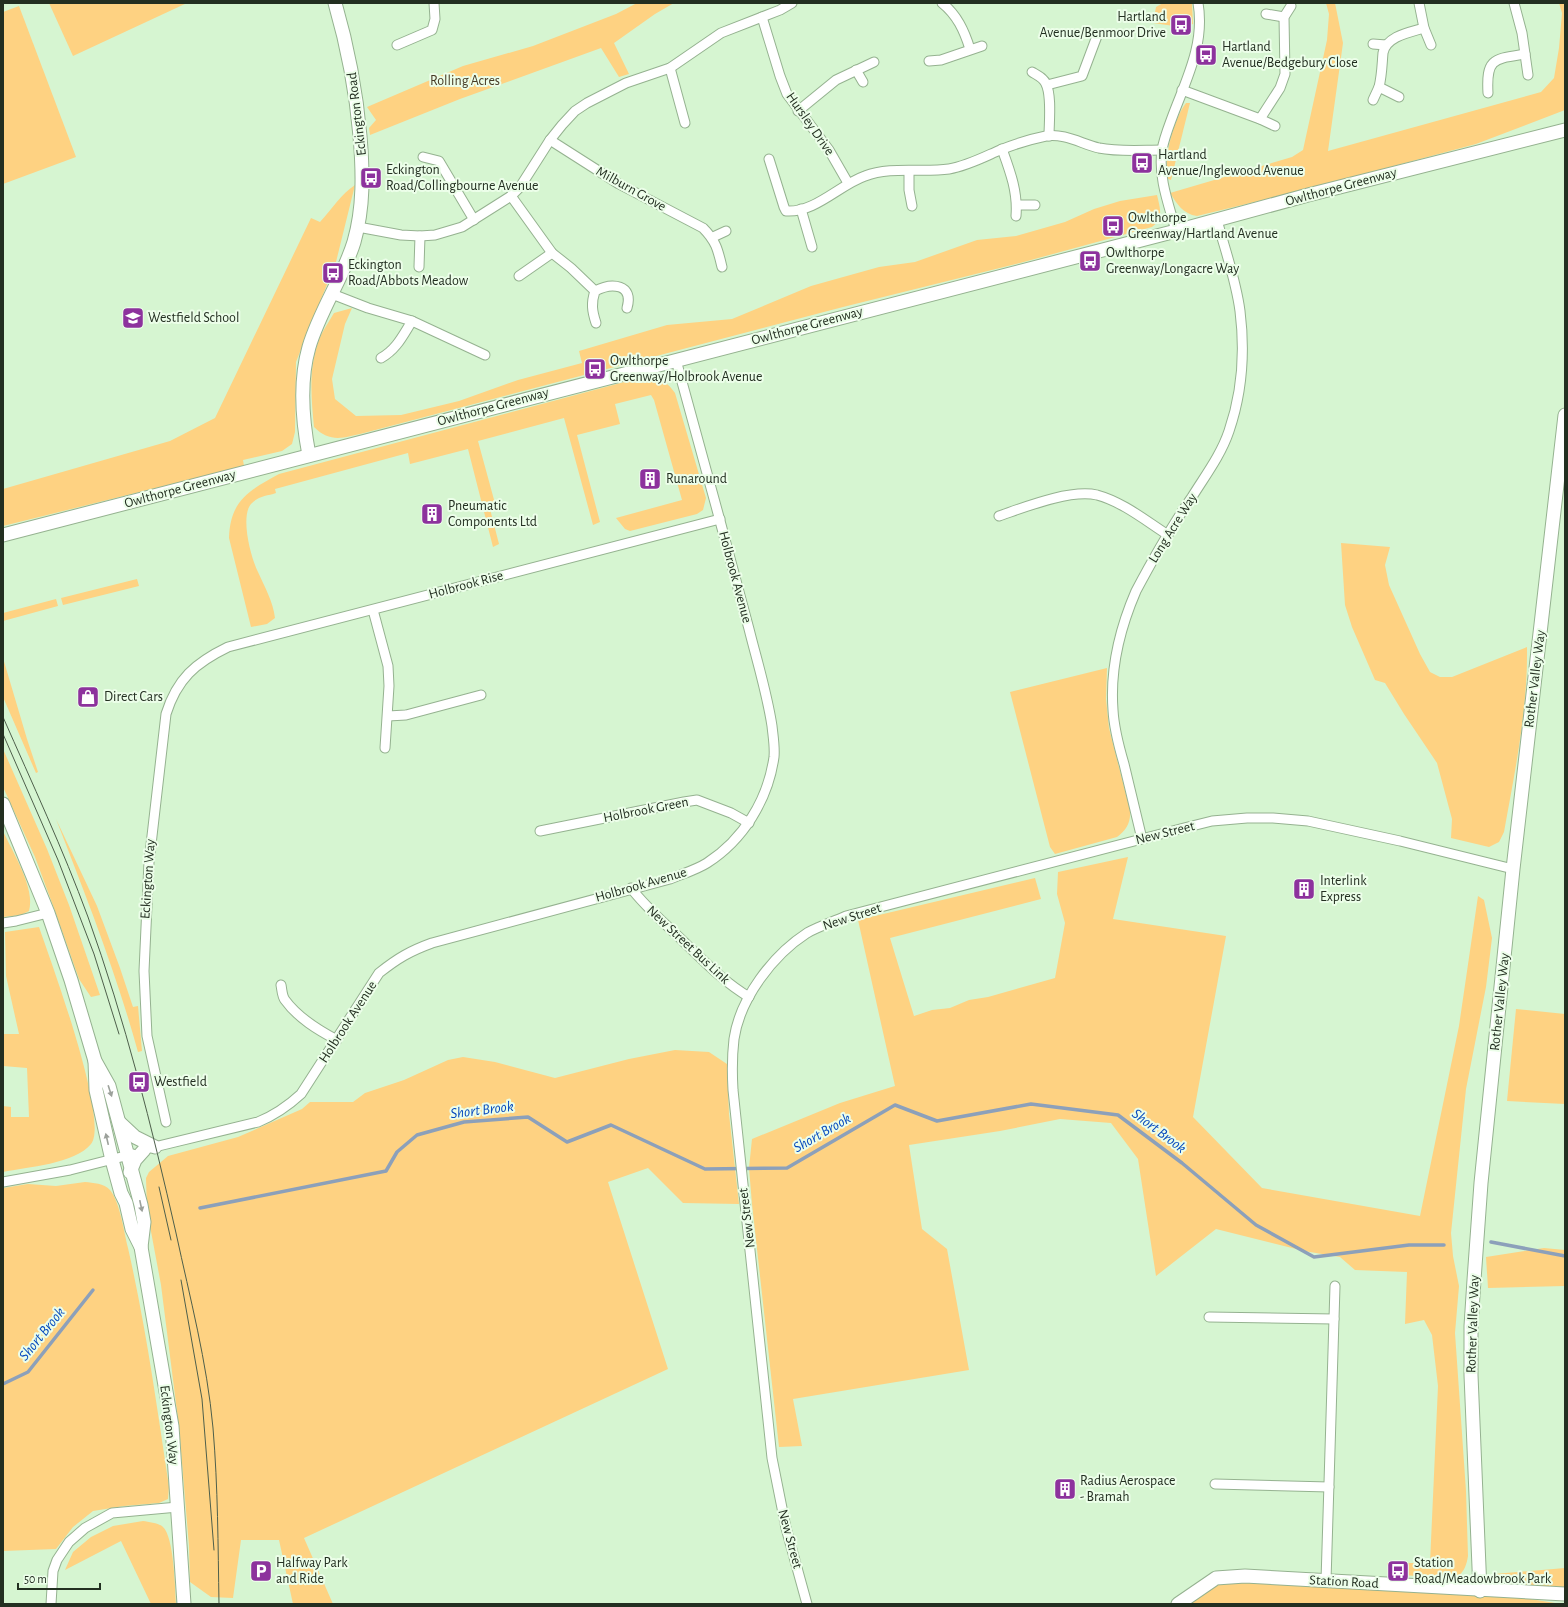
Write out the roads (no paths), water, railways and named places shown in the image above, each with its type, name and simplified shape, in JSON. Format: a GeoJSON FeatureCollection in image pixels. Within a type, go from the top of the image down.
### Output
{"type":"FeatureCollection","features":[{"type":"Feature","properties":{"kind":"street","name":"Eckington Road"},"geometry":{"type":"LineString","coordinates":[[309,455],[302,408],[302,385],[305,364],[309,347],[347,262],[358,227],[362,201],[363,166],[354,77],[335,3]]}},
{"type":"Feature","properties":{"kind":"street"},"geometry":{"type":"LineString","coordinates":[[397,45],[432,30],[436,18],[434,3]]}},
{"type":"Feature","properties":{"kind":"street"},"geometry":{"type":"LineString","coordinates":[[358,227],[401,235],[420,236],[448,232],[474,220],[511,196],[520,187],[550,140],[575,111],[587,103],[626,83],[670,68],[721,33],[780,10],[792,3]]}},
{"type":"Feature","properties":{"kind":"street"},"geometry":{"type":"LineString","coordinates":[[942,3],[951,10],[958,20],[970,49]]}},
{"type":"Feature","properties":{"kind":"street"},"geometry":{"type":"LineString","coordinates":[[1176,231],[1163,183],[1161,164],[1162,150],[1166,132],[1194,61],[1199,33],[1198,3]]}},
{"type":"Feature","properties":{"kind":"street"},"geometry":{"type":"LineString","coordinates":[[1419,3],[1424,28],[1430,46]]}},
{"type":"Feature","properties":{"kind":"street"},"geometry":{"type":"LineString","coordinates":[[1514,3],[1522,33],[1528,75]]}},
{"type":"Feature","properties":{"kind":"street"},"geometry":{"type":"LineString","coordinates":[[1260,119],[1280,88],[1285,74],[1284,16],[1291,6]]}},
{"type":"Feature","properties":{"kind":"street"},"geometry":{"type":"LineString","coordinates":[[1266,14],[1284,16]]}},
{"type":"Feature","properties":{"kind":"street","name":"Hursley Drive"},"geometry":{"type":"LineString","coordinates":[[762,17],[787,94],[798,111],[829,150],[848,183]]}},
{"type":"Feature","properties":{"kind":"street"},"geometry":{"type":"LineString","coordinates":[[1373,100],[1379,87],[1382,75],[1383,51],[1386,44],[1393,39],[1424,28]]}},
{"type":"Feature","properties":{"kind":"street"},"geometry":{"type":"LineString","coordinates":[[1047,85],[1082,76],[1097,36]]}},
{"type":"Feature","properties":{"kind":"street"},"geometry":{"type":"LineString","coordinates":[[1373,44],[1386,44]]}},
{"type":"Feature","properties":{"kind":"street"},"geometry":{"type":"LineString","coordinates":[[929,61],[941,60],[982,46]]}},
{"type":"Feature","properties":{"kind":"street"},"geometry":{"type":"LineString","coordinates":[[1488,93],[1487,80],[1489,69],[1494,61],[1500,58],[1525,54]]}},
{"type":"Feature","properties":{"kind":"street"},"geometry":{"type":"LineString","coordinates":[[798,111],[836,80],[874,62]]}},
{"type":"Feature","properties":{"kind":"street"},"geometry":{"type":"LineString","coordinates":[[670,68],[685,123]]}},
{"type":"Feature","properties":{"kind":"street"},"geometry":{"type":"LineString","coordinates":[[856,70],[862,82]]}},
{"type":"Feature","properties":{"kind":"street"},"geometry":{"type":"LineString","coordinates":[[1032,72],[1042,78],[1047,85],[1050,110],[1048,136]]}},
{"type":"Feature","properties":{"kind":"street"},"geometry":{"type":"LineString","coordinates":[[1379,87],[1399,97]]}},
{"type":"Feature","properties":{"kind":"street"},"geometry":{"type":"LineString","coordinates":[[1182,90],[1275,126]]}},
{"type":"Feature","properties":{"kind":"street","name":"Owlthorpe Greenway"},"geometry":{"type":"LineString","coordinates":[[3,535],[1565,130]]}},
{"type":"Feature","properties":{"kind":"street"},"geometry":{"type":"LineString","coordinates":[[769,159],[786,211],[801,209],[825,198],[848,183],[866,175],[878,172],[956,167],[1030,139],[1048,136],[1061,136],[1099,148],[1113,150],[1162,150]]}},
{"type":"Feature","properties":{"kind":"street","name":"Milburn Grove"},"geometry":{"type":"LineString","coordinates":[[550,140],[619,184],[703,228],[713,237]]}},
{"type":"Feature","properties":{"kind":"street"},"geometry":{"type":"LineString","coordinates":[[1002,149],[1012,176],[1017,205],[1016,216]]}},
{"type":"Feature","properties":{"kind":"street"},"geometry":{"type":"LineString","coordinates":[[423,157],[439,161],[474,220]]}},
{"type":"Feature","properties":{"kind":"street"},"geometry":{"type":"LineString","coordinates":[[909,171],[909,190],[912,206]]}},
{"type":"Feature","properties":{"kind":"street"},"geometry":{"type":"LineString","coordinates":[[511,196],[552,253],[571,268],[595,291]]}},
{"type":"Feature","properties":{"kind":"street"},"geometry":{"type":"LineString","coordinates":[[1017,205],[1035,205]]}},
{"type":"Feature","properties":{"kind":"street"},"geometry":{"type":"LineString","coordinates":[[801,209],[812,247]]}},
{"type":"Feature","properties":{"kind":"street","name":"Long Acre Way"},"geometry":{"type":"LineString","coordinates":[[1142,838],[1116,731],[1113,710],[1114,678],[1118,644],[1130,604],[1151,563],[1191,497],[1206,476],[1229,432],[1240,383],[1243,352],[1238,297],[1217,220]]}},
{"type":"Feature","properties":{"kind":"street"},"geometry":{"type":"LineString","coordinates":[[722,267],[718,248],[713,237],[726,231]]}},
{"type":"Feature","properties":{"kind":"street"},"geometry":{"type":"LineString","coordinates":[[419,267],[420,236]]}},
{"type":"Feature","properties":{"kind":"street"},"geometry":{"type":"LineString","coordinates":[[519,276],[552,253]]}},
{"type":"Feature","properties":{"kind":"street"},"geometry":{"type":"LineString","coordinates":[[595,291],[607,285],[615,285],[623,289],[627,294],[629,302],[627,308]]}},
{"type":"Feature","properties":{"kind":"street"},"geometry":{"type":"LineString","coordinates":[[595,291],[592,305],[596,323]]}},
{"type":"Feature","properties":{"kind":"street"},"geometry":{"type":"LineString","coordinates":[[332,294],[368,308],[412,321],[484,355]]}},
{"type":"Feature","properties":{"kind":"street"},"geometry":{"type":"LineString","coordinates":[[381,358],[390,353],[396,347],[412,321]]}},
{"type":"Feature","properties":{"kind":"street","name":"Holbrook Avenue"},"geometry":{"type":"LineString","coordinates":[[3,1182],[70,1170],[112,1160],[150,1148],[258,1122],[272,1116],[288,1106],[301,1094],[380,973],[411,951],[432,943],[631,888],[670,879],[706,864],[728,847],[749,823],[762,800],[770,777],[774,755],[773,738],[764,685],[676,360]]}},
{"type":"Feature","properties":{"kind":"street","name":"Rother Valley Way"},"geometry":{"type":"LineString","coordinates":[[1480,1590],[1471,1375],[1471,1326],[1481,1183],[1498,1034],[1513,869],[1565,414]]}},
{"type":"Feature","properties":{"kind":"street"},"geometry":{"type":"LineString","coordinates":[[999,516],[1046,501],[1079,493],[1096,495],[1110,500],[1130,510],[1168,535]]}},
{"type":"Feature","properties":{"kind":"street","name":"Holbrook Rise"},"geometry":{"type":"LineString","coordinates":[[213,654],[228,647],[251,640],[373,610],[720,519]]}},
{"type":"Feature","properties":{"kind":"street"},"geometry":{"type":"LineString","coordinates":[[373,610],[388,666],[388,716],[384,748]]}},
{"type":"Feature","properties":{"kind":"street","name":"Eckington Way"},"geometry":{"type":"LineString","coordinates":[[166,1122],[148,1036],[144,971],[152,826],[166,714],[171,699],[179,684],[199,664],[213,654]]}},
{"type":"Feature","properties":{"kind":"street"},"geometry":{"type":"LineString","coordinates":[[388,716],[406,715],[481,695]]}},
{"type":"Feature","properties":{"kind":"street","name":"Holbrook Green"},"geometry":{"type":"LineString","coordinates":[[540,831],[697,800],[730,813],[749,823]]}},
{"type":"Feature","properties":{"kind":"street","name":"Eckington Way"},"geometry":{"type":"LineString","coordinates":[[3,804],[48,913],[72,980],[95,1061],[109,1086],[120,1123],[144,1222],[141,1247],[172,1426],[184,1604]]}},
{"type":"Feature","properties":{"kind":"street","name":"New Street"},"geometry":{"type":"LineString","coordinates":[[807,1604],[786,1528],[772,1458],[733,1090],[732,1063],[734,1037],[749,997],[762,976],[776,959],[788,947],[807,934],[824,924],[846,916],[1212,821],[1246,818],[1295,819],[1358,831],[1513,869]]}},
{"type":"Feature","properties":{"kind":"street","name":"New Street Bus Link"},"geometry":{"type":"LineString","coordinates":[[631,888],[643,904],[704,961],[736,990],[749,997]]}},
{"type":"Feature","properties":{"kind":"street"},"geometry":{"type":"LineString","coordinates":[[3,923],[16,922],[48,913]]}},
{"type":"Feature","properties":{"kind":"street"},"geometry":{"type":"LineString","coordinates":[[280,985],[284,999],[314,1028],[337,1040]]}},
{"type":"Feature","properties":{"kind":"street","name":"Eckington Way"},"geometry":{"type":"LineString","coordinates":[[95,1061],[96,1090],[112,1160],[121,1193],[126,1203],[132,1229],[141,1247]]}},
{"type":"Feature","properties":{"kind":"street"},"geometry":{"type":"LineString","coordinates":[[120,1123],[150,1148],[135,1160],[131,1168],[126,1192],[126,1203]]}},
{"type":"Feature","properties":{"kind":"street"},"geometry":{"type":"LineString","coordinates":[[1326,1581],[1335,1286]]}},
{"type":"Feature","properties":{"kind":"street"},"geometry":{"type":"LineString","coordinates":[[1209,1317],[1334,1319]]}},
{"type":"Feature","properties":{"kind":"street"},"geometry":{"type":"LineString","coordinates":[[1215,1484],[1329,1487]]}},
{"type":"Feature","properties":{"kind":"street"},"geometry":{"type":"LineString","coordinates":[[51,1604],[53,1571],[57,1560],[69,1542],[85,1528],[112,1513],[178,1507]]}},
{"type":"Feature","properties":{"kind":"street","name":"Station Road"},"geometry":{"type":"LineString","coordinates":[[1178,1604],[1216,1578],[1245,1576],[1565,1594]]}},
{"type":"Feature","properties":{"kind":"waterway","name":"Short Brook"},"geometry":{"type":"LineString","coordinates":[[200,1208],[386,1171],[397,1152],[417,1135],[464,1122],[528,1117],[567,1142],[611,1125],[705,1169],[787,1168],[895,1105],[937,1121],[1031,1104],[1118,1115],[1182,1163],[1256,1225],[1314,1257],[1409,1245],[1444,1245]]}},
{"type":"Feature","properties":{"kind":"waterway","name":"Short Brook"},"geometry":{"type":"LineString","coordinates":[[1491,1242],[1565,1256]]}},
{"type":"Feature","properties":{"kind":"waterway","name":"Short Brook"},"geometry":{"type":"LineString","coordinates":[[3,1384],[28,1372],[93,1290]]}},
{"type":"Feature","properties":{"kind":"tram line"},"geometry":{"type":"LineString","coordinates":[[3,717],[58,841],[88,917],[126,1034],[157,1153],[198,1330],[207,1379],[213,1428],[216,1472],[219,1604]]}},
{"type":"Feature","properties":{"kind":"tram line"},"geometry":{"type":"LineString","coordinates":[[3,734],[58,860],[94,954],[119,1034]]}},
{"type":"Feature","properties":{"kind":"tram line"},"geometry":{"type":"LineString","coordinates":[[159,1187],[171,1240]]}},
{"type":"Feature","properties":{"kind":"tram line"},"geometry":{"type":"LineString","coordinates":[[181,1280],[202,1399],[214,1550]]}},
{"type":"Feature","properties":{"kind":"place","name":"Hartland Avenue/Benmoor Drive"},"geometry":{"type":"Point","coordinates":[1181,25]}},
{"type":"Feature","properties":{"kind":"place","name":"Hartland Avenue/Bedgebury Close"},"geometry":{"type":"Point","coordinates":[1206,55]}},
{"type":"Feature","properties":{"kind":"place","name":"Hartland Avenue/Inglewood Avenue"},"geometry":{"type":"Point","coordinates":[1142,163]}},
{"type":"Feature","properties":{"kind":"place","name":"Eckington Road/Collingbourne Avenue"},"geometry":{"type":"Point","coordinates":[371,178]}},
{"type":"Feature","properties":{"kind":"place","name":"Owlthorpe Greenway/Hartland Avenue"},"geometry":{"type":"Point","coordinates":[1113,226]}},
{"type":"Feature","properties":{"kind":"place","name":"Owlthorpe Greenway/Longacre Way"},"geometry":{"type":"Point","coordinates":[1090,261]}},
{"type":"Feature","properties":{"kind":"place","name":"Eckington Road/Abbots Meadow"},"geometry":{"type":"Point","coordinates":[333,273]}},
{"type":"Feature","properties":{"kind":"place","name":"Westfield School"},"geometry":{"type":"Point","coordinates":[133,318]}},
{"type":"Feature","properties":{"kind":"place","name":"Owlthorpe Greenway/Holbrook Avenue"},"geometry":{"type":"Point","coordinates":[595,369]}},
{"type":"Feature","properties":{"kind":"place","name":"Runaround"},"geometry":{"type":"Point","coordinates":[650,479]}},
{"type":"Feature","properties":{"kind":"place","name":"Pneumatic Components Ltd"},"geometry":{"type":"Point","coordinates":[432,514]}},
{"type":"Feature","properties":{"kind":"place","name":"Direct Cars"},"geometry":{"type":"Point","coordinates":[88,697]}},
{"type":"Feature","properties":{"kind":"place","name":"Interlink Express"},"geometry":{"type":"Point","coordinates":[1304,889]}},
{"type":"Feature","properties":{"kind":"place","name":"Westfield"},"geometry":{"type":"Point","coordinates":[139,1082]}},
{"type":"Feature","properties":{"kind":"place","name":"Radius Aerospace - Bramah"},"geometry":{"type":"Point","coordinates":[1065,1489]}},
{"type":"Feature","properties":{"kind":"place","name":"Halfway Park and Ride"},"geometry":{"type":"Point","coordinates":[261,1571]}},
{"type":"Feature","properties":{"kind":"place","name":"Station Road/Meadowbrook Park"},"geometry":{"type":"Point","coordinates":[1398,1571]}},
{"type":"Feature","properties":{"kind":"park label","name":"Rolling Acres"},"geometry":{"type":"Point","coordinates":[465,81]}}]}
